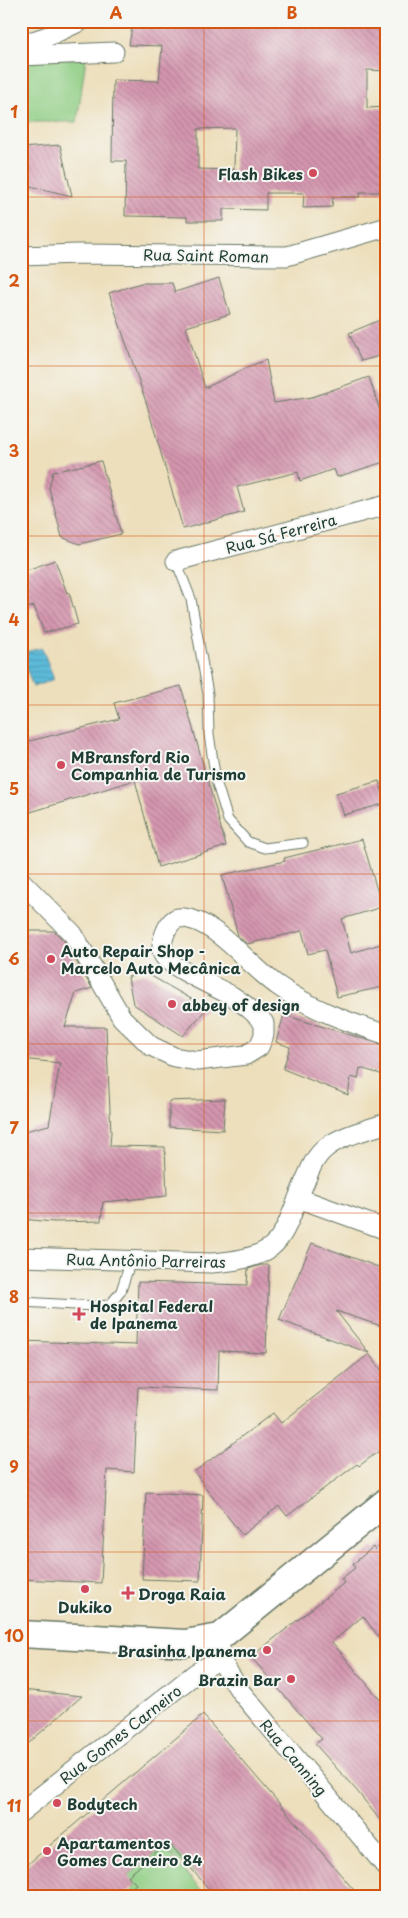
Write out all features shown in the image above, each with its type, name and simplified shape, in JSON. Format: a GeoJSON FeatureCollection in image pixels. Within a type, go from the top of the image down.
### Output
{"type":"FeatureCollection","features":[{"type":"Feature","properties":{"kind":"main road","name":"Rua Gomes Carneiro"},"geometry":{"type":"LineString","coordinates":[[220,1648],[387,1501]]}},
{"type":"Feature","properties":{"kind":"main road"},"geometry":{"type":"LineString","coordinates":[[21,1634],[185,1643],[220,1648]]}},
{"type":"Feature","properties":{"kind":"street"},"geometry":{"type":"LineString","coordinates":[[21,45],[51,35],[81,21]]}},
{"type":"Feature","properties":{"kind":"street"},"geometry":{"type":"LineString","coordinates":[[21,56],[114,52]]}},
{"type":"Feature","properties":{"kind":"street","name":"Rua Saint Roman"},"geometry":{"type":"LineString","coordinates":[[21,256],[78,254],[287,256],[387,227]]}},
{"type":"Feature","properties":{"kind":"street","name":"Rua Sá Ferreira"},"geometry":{"type":"LineString","coordinates":[[176,561],[387,505]]}},
{"type":"Feature","properties":{"kind":"street"},"geometry":{"type":"LineString","coordinates":[[21,881],[73,934],[122,1018],[152,1046],[174,1057],[197,1061],[246,1055],[258,1047],[264,1035],[264,1023],[248,1006],[164,958],[160,947],[164,934],[174,920],[178,918],[195,920],[209,927],[276,984],[306,1004],[341,1020],[387,1035]]}},
{"type":"Feature","properties":{"kind":"street"},"geometry":{"type":"LineString","coordinates":[[387,1123],[342,1139],[326,1147],[314,1160],[298,1198],[387,1230]]}},
{"type":"Feature","properties":{"kind":"street","name":"Rua Antônio Parreiras"},"geometry":{"type":"LineString","coordinates":[[21,1257],[212,1263],[254,1257],[270,1250],[282,1238],[298,1198]]}},
{"type":"Feature","properties":{"kind":"street","name":"Rua Gomes Carneiro"},"geometry":{"type":"LineString","coordinates":[[21,1812],[196,1673],[220,1648]]}},
{"type":"Feature","properties":{"kind":"street","name":"Rua Canning"},"geometry":{"type":"LineString","coordinates":[[220,1648],[240,1691],[387,1868]]}},
{"type":"Feature","properties":{"kind":"lane"},"geometry":{"type":"LineString","coordinates":[[176,561],[191,599],[208,694],[209,734],[215,772],[228,820],[248,842],[265,848],[303,843]]}},
{"type":"Feature","properties":{"kind":"lane"},"geometry":{"type":"LineString","coordinates":[[21,1302],[95,1306],[110,1305],[121,1291],[132,1260]]}},
{"type":"Feature","properties":{"kind":"green space"},"geometry":{"type":"Polygon","coordinates":[[[86,58],[77,122],[21,122],[21,61],[86,58]]]}},
{"type":"Feature","properties":{"kind":"green space"},"geometry":{"type":"Polygon","coordinates":[[[168,1842],[198,1876],[169,1853],[203,1893],[197,1897],[129,1897],[135,1884],[128,1876],[168,1842]]]}},
{"type":"Feature","properties":{"kind":"water"},"geometry":{"type":"Polygon","coordinates":[[[42,648],[54,679],[33,687],[21,653],[42,648]]]}},
{"type":"Feature","properties":{"kind":"building"},"geometry":{"type":"Polygon","coordinates":[[[133,21],[387,21],[387,71],[367,70],[367,108],[387,107],[387,192],[360,192],[360,197],[333,197],[332,207],[303,208],[304,193],[266,193],[266,210],[223,209],[223,221],[187,221],[187,217],[125,216],[126,161],[112,161],[113,80],[159,81],[162,46],[129,45],[133,21]],[[235,128],[198,129],[198,169],[234,170],[235,128]]]}},
{"type":"Feature","properties":{"kind":"building"},"geometry":{"type":"Polygon","coordinates":[[[60,145],[72,196],[21,184],[21,148],[60,145]]]}},
{"type":"Feature","properties":{"kind":"building"},"geometry":{"type":"Polygon","coordinates":[[[219,278],[230,314],[186,327],[205,388],[266,360],[274,403],[312,397],[369,377],[387,432],[387,461],[337,477],[334,469],[300,481],[298,472],[237,487],[244,512],[183,529],[147,405],[109,293],[141,283],[172,283],[175,292],[219,278]]]}},
{"type":"Feature","properties":{"kind":"building"},"geometry":{"type":"Polygon","coordinates":[[[387,317],[387,354],[361,361],[349,333],[387,317]]]}},
{"type":"Feature","properties":{"kind":"building"},"geometry":{"type":"Polygon","coordinates":[[[101,461],[121,534],[79,544],[62,537],[49,488],[53,472],[101,461]]]}},
{"type":"Feature","properties":{"kind":"building"},"geometry":{"type":"Polygon","coordinates":[[[55,560],[67,593],[69,592],[78,624],[44,633],[34,606],[21,610],[21,572],[55,560]]]}},
{"type":"Feature","properties":{"kind":"building"},"geometry":{"type":"Polygon","coordinates":[[[181,686],[226,846],[158,867],[135,780],[21,815],[21,743],[119,719],[114,703],[181,686]]]}},
{"type":"Feature","properties":{"kind":"building"},"geometry":{"type":"Polygon","coordinates":[[[379,781],[386,803],[344,815],[336,793],[379,781]]]}},
{"type":"Feature","properties":{"kind":"building"},"geometry":{"type":"Polygon","coordinates":[[[362,839],[382,907],[342,919],[351,953],[387,942],[387,986],[337,997],[325,950],[308,954],[302,931],[247,944],[238,936],[222,875],[285,861],[284,858],[362,839]]]}},
{"type":"Feature","properties":{"kind":"building"},"geometry":{"type":"Polygon","coordinates":[[[21,931],[54,931],[64,941],[92,988],[76,993],[65,1027],[106,1027],[110,1146],[165,1147],[167,1196],[103,1202],[101,1221],[54,1222],[21,1219],[21,1132],[49,1125],[60,1063],[21,1059],[21,931]]]}},
{"type":"Feature","properties":{"kind":"building","name":"abbey of design"},"geometry":{"type":"Polygon","coordinates":[[[146,973],[207,1008],[183,1036],[133,1004],[128,977],[146,973]]]}},
{"type":"Feature","properties":{"kind":"building"},"geometry":{"type":"Polygon","coordinates":[[[284,1015],[387,1046],[387,1076],[360,1068],[358,1079],[351,1077],[348,1095],[283,1069],[290,1047],[276,1042],[284,1015]]]}},
{"type":"Feature","properties":{"kind":"building"},"geometry":{"type":"Polygon","coordinates":[[[225,1099],[223,1130],[169,1127],[169,1101],[225,1099]]]}},
{"type":"Feature","properties":{"kind":"building"},"geometry":{"type":"Polygon","coordinates":[[[312,1243],[387,1270],[387,1328],[336,1311],[369,1353],[279,1320],[312,1243]]]}},
{"type":"Feature","properties":{"kind":"building"},"geometry":{"type":"Polygon","coordinates":[[[269,1265],[266,1353],[219,1351],[218,1390],[138,1387],[134,1472],[107,1470],[101,1583],[21,1579],[21,1477],[27,1397],[21,1396],[21,1341],[136,1345],[138,1282],[247,1285],[248,1269],[269,1265]]]}},
{"type":"Feature","properties":{"kind":"building"},"geometry":{"type":"Polygon","coordinates":[[[369,1354],[387,1377],[387,1445],[359,1466],[357,1464],[287,1516],[279,1506],[242,1535],[194,1472],[273,1413],[281,1423],[369,1354]]]}},
{"type":"Feature","properties":{"kind":"building"},"geometry":{"type":"Polygon","coordinates":[[[146,1492],[203,1495],[200,1581],[142,1579],[146,1492]]]}},
{"type":"Feature","properties":{"kind":"building"},"geometry":{"type":"Polygon","coordinates":[[[387,1538],[387,1648],[363,1616],[332,1642],[387,1708],[387,1829],[357,1791],[315,1744],[322,1739],[251,1657],[344,1583],[341,1579],[355,1568],[353,1564],[373,1547],[375,1550],[387,1538]]]}},
{"type":"Feature","properties":{"kind":"building"},"geometry":{"type":"Polygon","coordinates":[[[21,1690],[82,1696],[21,1750],[21,1690]]]}},
{"type":"Feature","properties":{"kind":"building"},"geometry":{"type":"Polygon","coordinates":[[[203,1715],[360,1897],[216,1897],[168,1842],[128,1876],[136,1884],[121,1897],[21,1897],[21,1870],[203,1715]]]}},
{"type":"Feature","properties":{"kind":"place","name":"Flash Bikes"},"geometry":{"type":"Point","coordinates":[313,173]}},
{"type":"Feature","properties":{"kind":"place","name":"MBransford Rio Companhia de Turismo"},"geometry":{"type":"Point","coordinates":[61,765]}},
{"type":"Feature","properties":{"kind":"place","name":"Auto Repair Shop - Marcelo Auto Mecânica"},"geometry":{"type":"Point","coordinates":[51,959]}},
{"type":"Feature","properties":{"kind":"place","name":"abbey of design"},"geometry":{"type":"Point","coordinates":[172,1004]}},
{"type":"Feature","properties":{"kind":"place","name":"Hospital Federal de Ipanema"},"geometry":{"type":"Point","coordinates":[79,1314]}},
{"type":"Feature","properties":{"kind":"place","name":"Dukiko"},"geometry":{"type":"Point","coordinates":[85,1589]}},
{"type":"Feature","properties":{"kind":"place","name":"Droga Raia"},"geometry":{"type":"Point","coordinates":[128,1593]}},
{"type":"Feature","properties":{"kind":"place","name":"Brasinha Ipanema"},"geometry":{"type":"Point","coordinates":[267,1650]}},
{"type":"Feature","properties":{"kind":"place","name":"Brazin Bar"},"geometry":{"type":"Point","coordinates":[291,1679]}},
{"type":"Feature","properties":{"kind":"place","name":"Bodytech"},"geometry":{"type":"Point","coordinates":[57,1803]}},
{"type":"Feature","properties":{"kind":"place","name":"Apartamentos Gomes Carneiro 84"},"geometry":{"type":"Point","coordinates":[47,1851]}}]}
